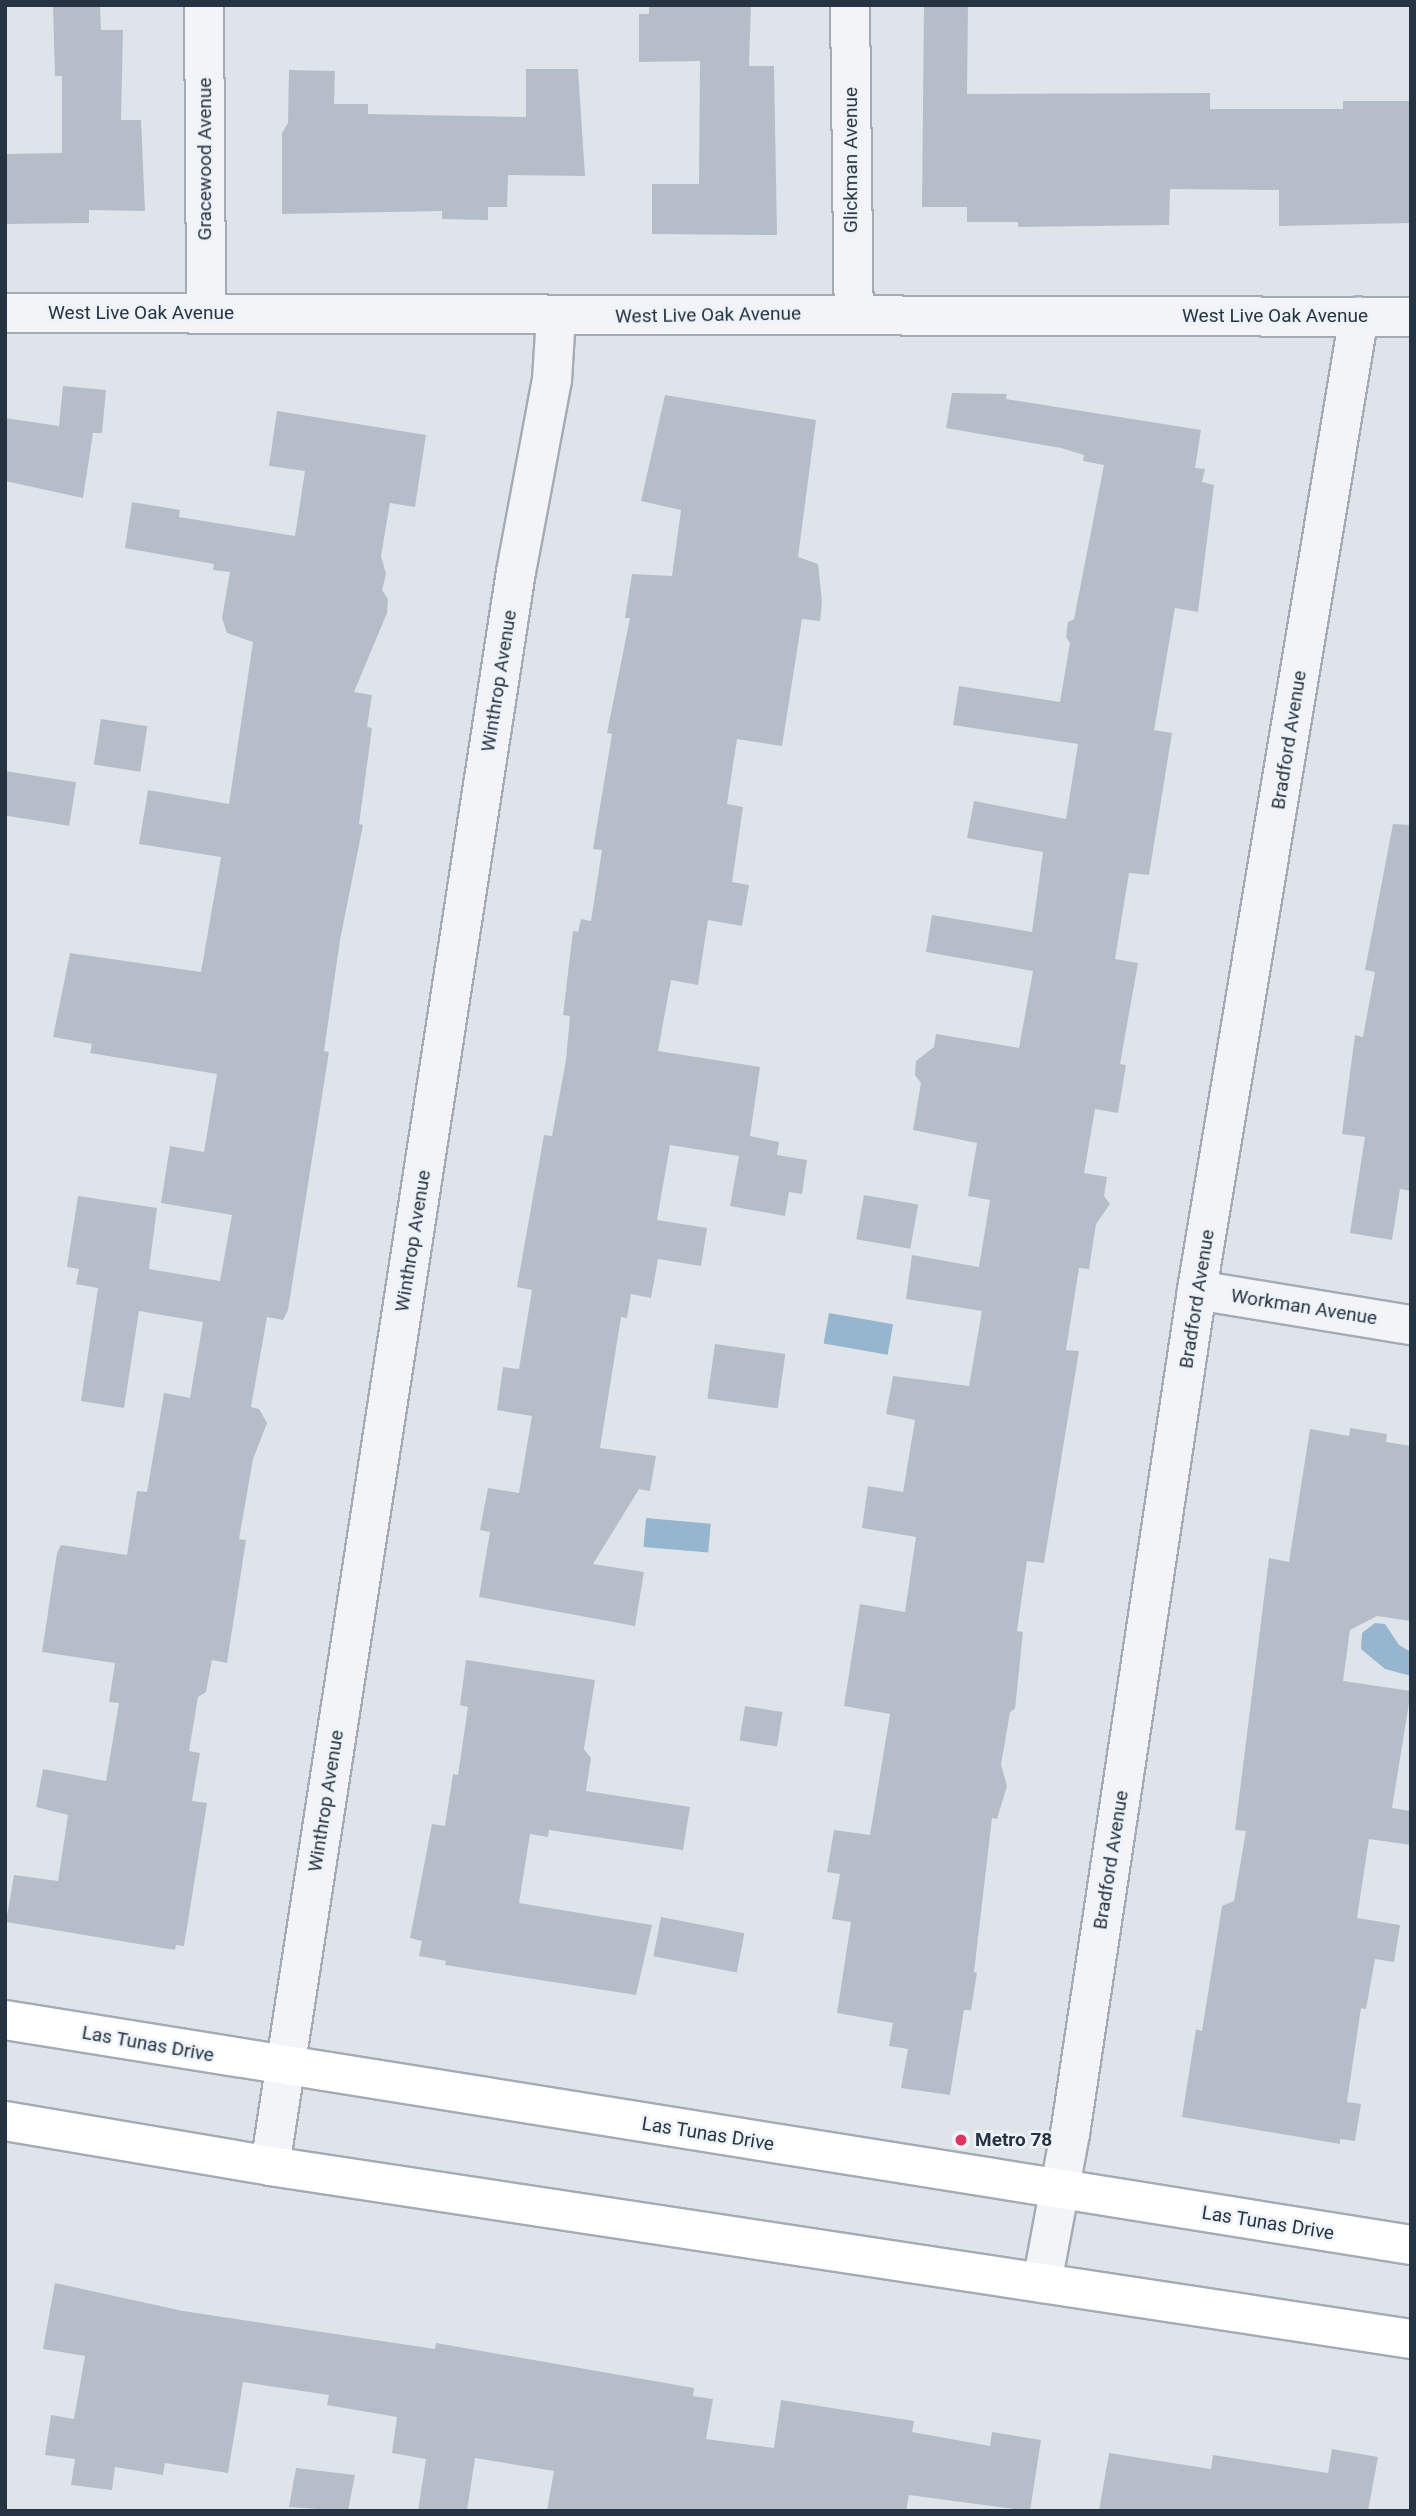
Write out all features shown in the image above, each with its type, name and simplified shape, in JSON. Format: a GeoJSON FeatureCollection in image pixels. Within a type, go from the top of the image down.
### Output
{"type":"FeatureCollection","features":[{"type":"Feature","properties":{"kind":"main road","name":"Las Tunas Drive"},"geometry":{"type":"LineString","coordinates":[[5,2020],[286,2068],[1411,2245]]}},
{"type":"Feature","properties":{"kind":"main road"},"geometry":{"type":"LineString","coordinates":[[5,2121],[270,2166],[1411,2339]]}},
{"type":"Feature","properties":{"kind":"street","name":"Gracewood Avenue"},"geometry":{"type":"LineString","coordinates":[[204,5],[206,313]]}},
{"type":"Feature","properties":{"kind":"street","name":"Glickman Avenue"},"geometry":{"type":"LineString","coordinates":[[850,5],[854,314]]}},
{"type":"Feature","properties":{"kind":"street","name":"West Live Oak Avenue"},"geometry":{"type":"LineString","coordinates":[[5,313],[556,317],[854,314],[1411,317]]}},
{"type":"Feature","properties":{"kind":"street","name":"Bradford Avenue"},"geometry":{"type":"LineString","coordinates":[[1042,2283],[1056,2189],[1070,2134],[1198,1290],[1359,316]]}},
{"type":"Feature","properties":{"kind":"street","name":"Winthrop Avenue"},"geometry":{"type":"LineString","coordinates":[[270,2166],[516,572],[552,380],[556,317]]}},
{"type":"Feature","properties":{"kind":"street","name":"Workman Avenue"},"geometry":{"type":"LineString","coordinates":[[1198,1290],[1411,1325]]}},
{"type":"Feature","properties":{"kind":"water"},"geometry":{"type":"Polygon","coordinates":[[[829,1313],[893,1324],[888,1355],[824,1344],[829,1313]]]}},
{"type":"Feature","properties":{"kind":"water"},"geometry":{"type":"Polygon","coordinates":[[[646,1518],[711,1524],[708,1553],[643,1547],[646,1518]]]}},
{"type":"Feature","properties":{"kind":"water"},"geometry":{"type":"Polygon","coordinates":[[[1375,1623],[1385,1624],[1399,1645],[1411,1652],[1411,1676],[1385,1669],[1361,1649],[1362,1633],[1375,1623]]]}},
{"type":"Feature","properties":{"kind":"building"},"geometry":{"type":"Polygon","coordinates":[[[53,5],[100,5],[101,30],[123,30],[121,120],[141,120],[145,211],[89,210],[89,223],[5,224],[5,154],[62,153],[62,76],[55,76],[53,5]]]}},
{"type":"Feature","properties":{"kind":"building"},"geometry":{"type":"Polygon","coordinates":[[[649,5],[751,5],[749,66],[774,66],[777,235],[652,234],[652,184],[699,184],[700,61],[639,62],[639,14],[649,14],[649,5]]]}},
{"type":"Feature","properties":{"kind":"building"},"geometry":{"type":"Polygon","coordinates":[[[924,5],[968,5],[967,94],[1210,93],[1210,109],[1343,109],[1343,101],[1411,101],[1411,223],[1279,226],[1279,190],[1170,189],[1169,225],[1018,227],[1018,222],[967,222],[967,207],[922,207],[924,5]]]}},
{"type":"Feature","properties":{"kind":"building"},"geometry":{"type":"Polygon","coordinates":[[[526,69],[578,69],[585,176],[508,175],[507,207],[488,207],[488,220],[442,219],[442,211],[282,214],[282,133],[288,123],[289,70],[335,71],[334,104],[368,104],[368,114],[526,117],[526,69]]]}},
{"type":"Feature","properties":{"kind":"building"},"geometry":{"type":"Polygon","coordinates":[[[63,386],[106,390],[102,433],[93,433],[83,498],[5,481],[5,418],[59,426],[63,386]]]}},
{"type":"Feature","properties":{"kind":"building"},"geometry":{"type":"Polygon","coordinates":[[[952,393],[1007,394],[1006,399],[1201,430],[1195,468],[1205,469],[1202,482],[1214,485],[1198,612],[1175,608],[1154,730],[1172,733],[1149,875],[1129,873],[1115,959],[1138,963],[1120,1064],[1126,1065],[1118,1113],[1095,1109],[1084,1173],[1107,1177],[1104,1196],[1110,1204],[1096,1224],[1089,1269],[1079,1268],[1066,1350],[1079,1351],[1044,1563],[1027,1561],[1017,1631],[1023,1632],[1015,1709],[1010,1712],[1001,1765],[1007,1786],[997,1819],[992,1818],[974,1972],[977,1973],[971,2010],[964,2010],[950,2095],[901,2088],[908,2049],[889,2046],[893,2023],[837,2013],[851,1922],[832,1919],[840,1874],[827,1872],[834,1830],[870,1835],[890,1714],[844,1706],[860,1604],[905,1612],[916,1537],[862,1528],[868,1486],[903,1492],[915,1420],[886,1414],[893,1376],[969,1386],[982,1311],[906,1299],[912,1255],[979,1267],[990,1200],[968,1196],[977,1143],[913,1130],[921,1083],[915,1075],[916,1061],[934,1047],[936,1034],[1019,1048],[1033,971],[926,952],[932,915],[1032,932],[1043,852],[967,838],[974,801],[1066,819],[1078,744],[953,725],[959,686],[1060,702],[1070,643],[1066,637],[1068,622],[1074,619],[1104,465],[1083,461],[1084,455],[1061,448],[946,428],[952,393]]]}},
{"type":"Feature","properties":{"kind":"building"},"geometry":{"type":"Polygon","coordinates":[[[665,395],[816,420],[798,557],[818,564],[822,602],[820,621],[802,619],[782,746],[737,739],[727,804],[743,807],[732,882],[749,885],[742,926],[708,920],[698,985],[671,980],[658,1051],[760,1067],[750,1136],[779,1142],[777,1155],[807,1160],[802,1194],[789,1192],[785,1216],[730,1206],[739,1156],[670,1145],[657,1220],[707,1228],[701,1266],[658,1259],[651,1298],[631,1294],[627,1318],[621,1317],[600,1448],[656,1456],[650,1491],[639,1489],[593,1564],[644,1572],[635,1626],[479,1597],[490,1532],[480,1530],[488,1488],[519,1493],[532,1416],[497,1410],[503,1367],[519,1369],[532,1290],[517,1287],[544,1135],[552,1136],[566,1060],[570,1016],[563,1015],[573,931],[578,932],[581,919],[591,921],[602,850],[593,849],[612,734],[607,733],[630,618],[625,618],[632,574],[672,576],[681,510],[641,501],[665,395]]]}},
{"type":"Feature","properties":{"kind":"building"},"geometry":{"type":"Polygon","coordinates":[[[277,411],[426,435],[415,507],[390,503],[381,556],[386,574],[382,590],[388,599],[387,613],[354,692],[372,695],[367,727],[372,728],[359,824],[363,825],[340,940],[324,1051],[329,1052],[288,1310],[283,1320],[267,1317],[251,1407],[259,1409],[267,1423],[253,1459],[239,1539],[246,1540],[227,1663],[212,1660],[206,1692],[198,1697],[189,1751],[200,1753],[192,1801],[207,1803],[184,1946],[176,1945],[175,1950],[6,1922],[14,1875],[58,1881],[68,1815],[36,1807],[43,1769],[106,1781],[119,1703],[109,1702],[115,1663],[42,1652],[57,1553],[61,1545],[127,1555],[137,1491],[147,1492],[164,1393],[190,1398],[203,1322],[139,1311],[124,1408],[81,1401],[98,1288],[76,1284],[79,1269],[67,1267],[78,1196],[157,1208],[149,1269],[220,1281],[232,1215],[161,1203],[170,1146],[204,1152],[217,1074],[90,1053],[92,1044],[53,1037],[70,953],[201,972],[221,857],[139,844],[148,790],[229,804],[253,642],[227,633],[222,618],[230,572],[213,570],[214,564],[125,548],[132,502],[180,510],[179,517],[295,536],[305,471],[269,466],[277,411]]]}},
{"type":"Feature","properties":{"kind":"building"},"geometry":{"type":"Polygon","coordinates":[[[101,719],[147,726],[140,772],[94,764],[101,719]]]}},
{"type":"Feature","properties":{"kind":"building"},"geometry":{"type":"Polygon","coordinates":[[[5,771],[76,782],[69,826],[5,816],[5,771]]]}},
{"type":"Feature","properties":{"kind":"building"},"geometry":{"type":"Polygon","coordinates":[[[1393,824],[1411,825],[1411,1191],[1400,1189],[1392,1240],[1350,1233],[1365,1137],[1342,1134],[1355,1035],[1363,1037],[1375,972],[1365,970],[1393,824]]]}},
{"type":"Feature","properties":{"kind":"building"},"geometry":{"type":"Polygon","coordinates":[[[864,1195],[918,1205],[910,1249],[856,1239],[864,1195]]]}},
{"type":"Feature","properties":{"kind":"building"},"geometry":{"type":"Polygon","coordinates":[[[715,1344],[785,1354],[778,1408],[707,1398],[715,1344]]]}},
{"type":"Feature","properties":{"kind":"building"},"geometry":{"type":"Polygon","coordinates":[[[1350,1428],[1387,1434],[1386,1442],[1411,1446],[1411,1621],[1377,1616],[1350,1630],[1343,1681],[1411,1691],[1392,1808],[1411,1811],[1411,1845],[1369,1839],[1357,1918],[1400,1925],[1394,1962],[1375,1959],[1366,2009],[1361,2008],[1347,2102],[1361,2104],[1355,2141],[1340,2139],[1340,2144],[1182,2117],[1196,2029],[1202,2031],[1222,1906],[1234,1901],[1246,1831],[1235,1830],[1269,1558],[1289,1562],[1310,1429],[1349,1436],[1350,1428]]]}},
{"type":"Feature","properties":{"kind":"building"},"geometry":{"type":"Polygon","coordinates":[[[466,1660],[595,1680],[584,1749],[591,1758],[586,1791],[690,1807],[683,1850],[549,1830],[548,1837],[530,1834],[519,1903],[652,1925],[636,1995],[445,1965],[446,1961],[419,1956],[422,1941],[410,1938],[432,1824],[445,1826],[453,1774],[458,1775],[468,1707],[460,1705],[466,1660]]]}},
{"type":"Feature","properties":{"kind":"building"},"geometry":{"type":"Polygon","coordinates":[[[745,1706],[783,1712],[777,1747],[740,1741],[745,1706]]]}},
{"type":"Feature","properties":{"kind":"building"},"geometry":{"type":"Polygon","coordinates":[[[661,1917],[744,1933],[737,1972],[653,1956],[661,1917]]]}},
{"type":"Feature","properties":{"kind":"building"},"geometry":{"type":"Polygon","coordinates":[[[55,2283],[183,2311],[435,2349],[436,2343],[694,2388],[693,2396],[713,2399],[706,2439],[774,2448],[781,2400],[914,2421],[912,2432],[990,2446],[992,2432],[1041,2440],[1030,2511],[909,2495],[906,2511],[547,2511],[554,2471],[475,2458],[467,2511],[418,2511],[426,2459],[392,2453],[397,2417],[327,2405],[329,2395],[243,2382],[228,2473],[165,2463],[163,2475],[115,2467],[112,2490],[71,2485],[75,2459],[45,2455],[51,2415],[74,2419],[85,2356],[43,2349],[55,2283]]]}},
{"type":"Feature","properties":{"kind":"building"},"geometry":{"type":"Polygon","coordinates":[[[1332,2449],[1378,2457],[1368,2511],[1099,2511],[1109,2453],[1211,2469],[1213,2455],[1328,2473],[1332,2449]]]}},
{"type":"Feature","properties":{"kind":"building"},"geometry":{"type":"Polygon","coordinates":[[[296,2468],[355,2475],[348,2511],[289,2507],[296,2468]]]}},
{"type":"Feature","properties":{"kind":"place","name":"Metro 78"},"geometry":{"type":"Point","coordinates":[961,2140]}}]}
